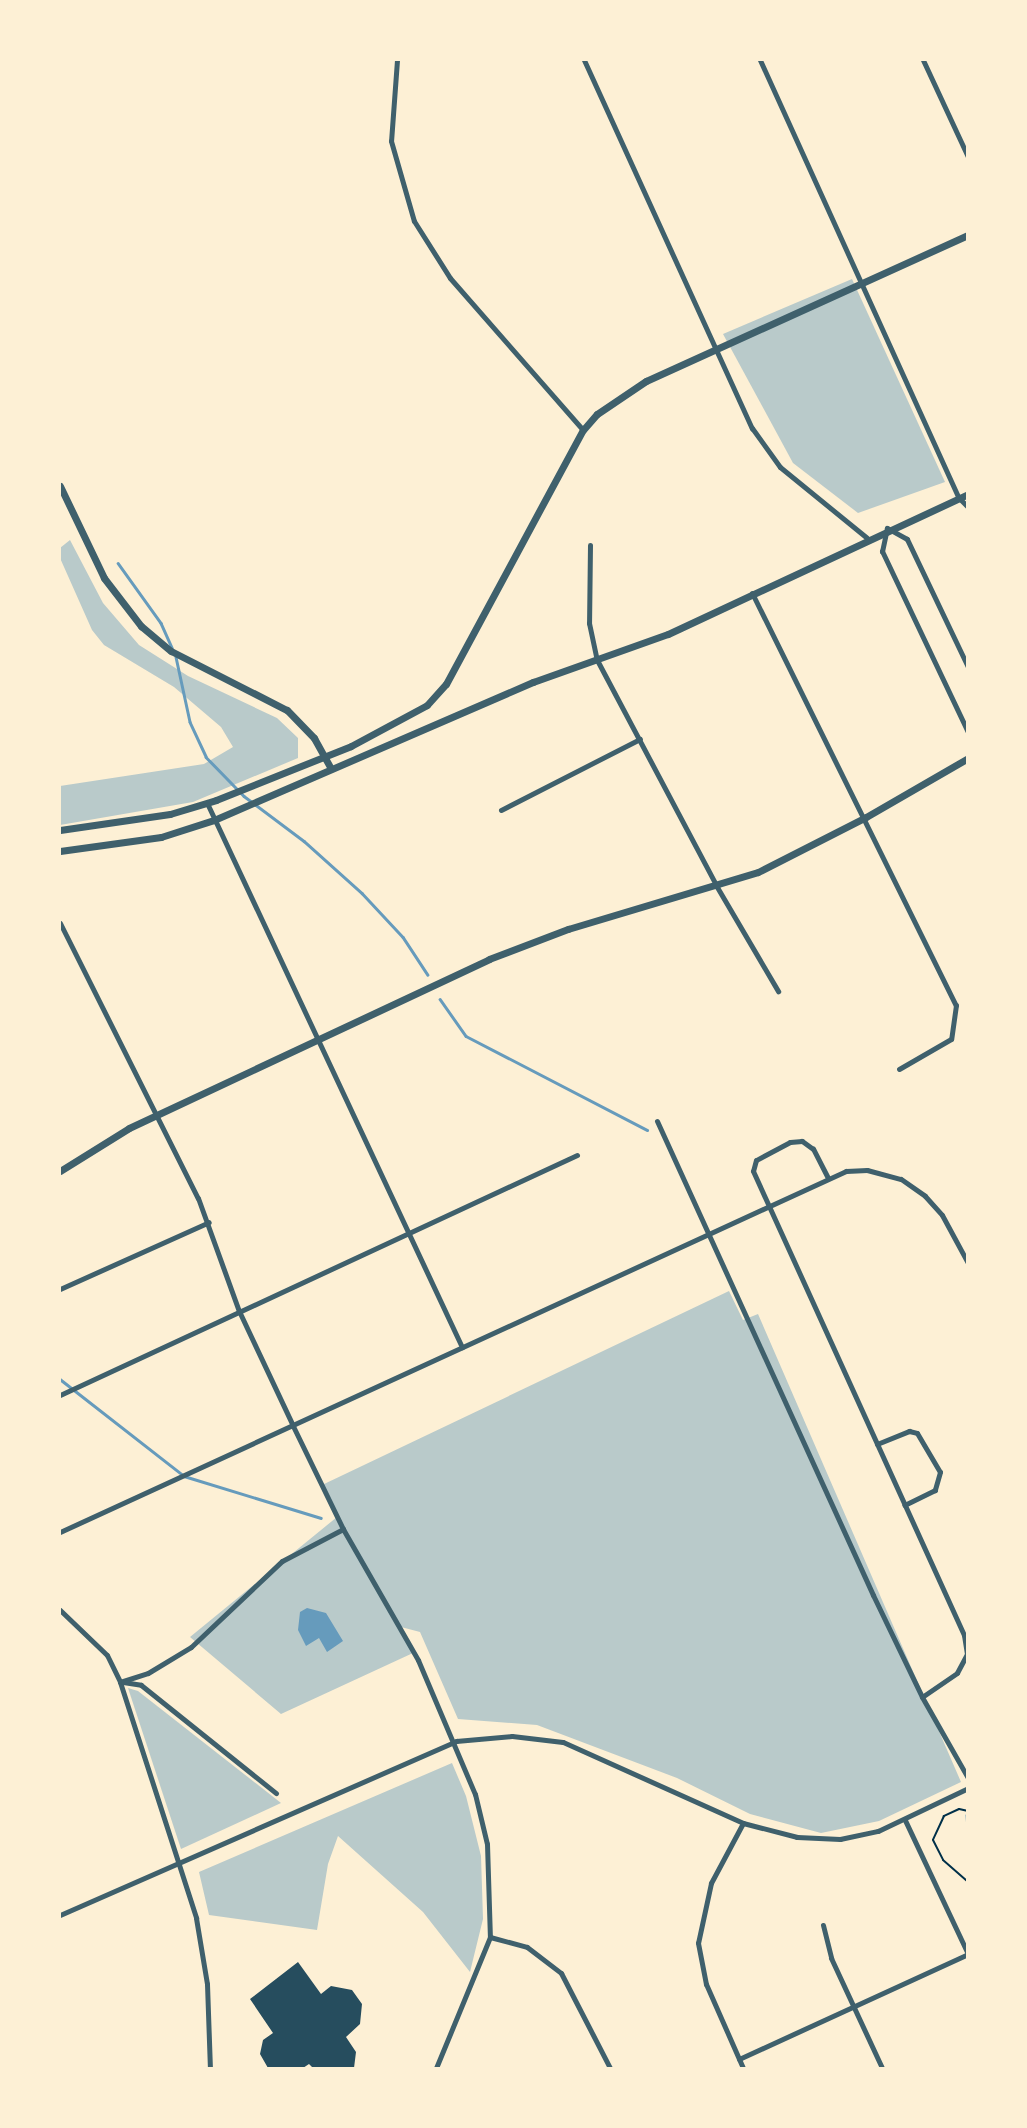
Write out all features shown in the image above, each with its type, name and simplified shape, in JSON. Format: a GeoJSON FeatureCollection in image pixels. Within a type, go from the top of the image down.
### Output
{"type":"FeatureCollection","features":[{"type":"Feature","properties":{"kind":"street"},"geometry":{"type":"LineString","coordinates":[[397,60],[391,141],[414,221],[450,278],[583,429]]}},
{"type":"Feature","properties":{"kind":"street"},"geometry":{"type":"LineString","coordinates":[[584,60],[752,428],[779,467],[867,537]]}},
{"type":"Feature","properties":{"kind":"street"},"geometry":{"type":"LineString","coordinates":[[760,60],[959,498],[968,507]]}},
{"type":"Feature","properties":{"kind":"street"},"geometry":{"type":"LineString","coordinates":[[923,60],[968,157]]}},
{"type":"Feature","properties":{"kind":"street"},"geometry":{"type":"LineString","coordinates":[[60,830],[170,814],[207,803],[325,756],[398,723],[427,705],[446,684],[583,429],[616,399],[715,349],[968,235]]}},
{"type":"Feature","properties":{"kind":"street"},"geometry":{"type":"LineString","coordinates":[[60,486],[104,578],[141,626],[171,650],[287,710],[303,724],[331,769]]}},
{"type":"Feature","properties":{"kind":"street"},"geometry":{"type":"LineString","coordinates":[[60,851],[161,837],[214,820],[533,682],[668,634],[867,537],[968,494]]}},
{"type":"Feature","properties":{"kind":"street"},"geometry":{"type":"LineString","coordinates":[[887,528],[907,539],[968,667]]}},
{"type":"Feature","properties":{"kind":"street"},"geometry":{"type":"LineString","coordinates":[[887,528],[882,551],[968,732]]}},
{"type":"Feature","properties":{"kind":"street"},"geometry":{"type":"LineString","coordinates":[[590,545],[589,623],[597,660],[717,887],[778,991]]}},
{"type":"Feature","properties":{"kind":"street"},"geometry":{"type":"LineString","coordinates":[[752,593],[866,817],[956,1005],[951,1039],[899,1069]]}},
{"type":"Feature","properties":{"kind":"street"},"geometry":{"type":"LineString","coordinates":[[501,810],[640,739]]}},
{"type":"Feature","properties":{"kind":"street"},"geometry":{"type":"LineString","coordinates":[[60,1171],[154,1116],[322,1040],[489,959],[568,929],[717,887],[758,872],[866,817],[968,758]]}},
{"type":"Feature","properties":{"kind":"street"},"geometry":{"type":"LineString","coordinates":[[207,803],[322,1040],[463,1347]]}},
{"type":"Feature","properties":{"kind":"street"},"geometry":{"type":"LineString","coordinates":[[60,923],[209,1222],[240,1311],[293,1426],[344,1529],[418,1660],[456,1741],[482,1818],[490,1937],[436,2068]]}},
{"type":"Feature","properties":{"kind":"street"},"geometry":{"type":"LineString","coordinates":[[657,1121],[922,1697],[968,1778]]}},
{"type":"Feature","properties":{"kind":"street"},"geometry":{"type":"LineString","coordinates":[[828,1178],[813,1149],[802,1141],[790,1142],[756,1160],[753,1171],[766,1207],[964,1635],[967,1654],[957,1673],[922,1697]]}},
{"type":"Feature","properties":{"kind":"street"},"geometry":{"type":"LineString","coordinates":[[60,1395],[576,1155]]}},
{"type":"Feature","properties":{"kind":"street"},"geometry":{"type":"LineString","coordinates":[[60,1532],[828,1178],[867,1170],[901,1179],[942,1215],[968,1263]]}},
{"type":"Feature","properties":{"kind":"street"},"geometry":{"type":"LineString","coordinates":[[60,1289],[209,1222]]}},
{"type":"Feature","properties":{"kind":"street"},"geometry":{"type":"LineString","coordinates":[[877,1444],[909,1432],[917,1433],[940,1472],[935,1490],[904,1505]]}},
{"type":"Feature","properties":{"kind":"street"},"geometry":{"type":"LineString","coordinates":[[120,1682],[148,1673],[191,1647],[282,1561],[344,1529]]}},
{"type":"Feature","properties":{"kind":"street"},"geometry":{"type":"LineString","coordinates":[[60,1609],[107,1655],[120,1682],[203,1950],[210,2068]]}},
{"type":"Feature","properties":{"kind":"street"},"geometry":{"type":"LineString","coordinates":[[120,1682],[141,1685],[276,1793]]}},
{"type":"Feature","properties":{"kind":"street"},"geometry":{"type":"LineString","coordinates":[[60,1915],[177,1861],[456,1741],[512,1736],[563,1742],[743,1822],[776,1833],[840,1839],[905,1820],[968,1788]]}},
{"type":"Feature","properties":{"kind":"street"},"geometry":{"type":"LineString","coordinates":[[739,2059],[968,1954],[905,1820]]}},
{"type":"Feature","properties":{"kind":"street"},"geometry":{"type":"LineString","coordinates":[[743,1822],[711,1883],[698,1943],[706,1984],[743,2068]]}},
{"type":"Feature","properties":{"kind":"street"},"geometry":{"type":"LineString","coordinates":[[823,1926],[853,2007],[882,2068]]}},
{"type":"Feature","properties":{"kind":"street"},"geometry":{"type":"LineString","coordinates":[[490,1937],[527,1947],[561,1973],[610,2068]]}},
{"type":"Feature","properties":{"kind":"path"},"geometry":{"type":"LineString","coordinates":[[968,1811],[958,1809],[944,1816],[933,1840],[943,1860],[968,1882]]}},
{"type":"Feature","properties":{"kind":"shaded area"},"geometry":{"type":"Polygon","coordinates":[[[852,279],[945,482],[858,513],[793,463],[723,334],[852,279]]]}},
{"type":"Feature","properties":{"kind":"shaded area"},"geometry":{"type":"Polygon","coordinates":[[[70,540],[103,603],[139,645],[188,676],[277,718],[298,738],[298,758],[193,802],[60,825],[60,786],[204,764],[233,747],[221,727],[174,687],[104,645],[92,630],[60,558],[60,548],[70,540]]]}},
{"type":"Feature","properties":{"kind":"shaded area"},"geometry":{"type":"Polygon","coordinates":[[[729,1291],[743,1320],[758,1314],[961,1782],[879,1821],[821,1833],[750,1814],[677,1778],[537,1725],[458,1719],[420,1632],[401,1627],[413,1653],[281,1714],[190,1637],[337,1517],[322,1485],[729,1291]]]}},
{"type":"Feature","properties":{"kind":"shaded area"},"geometry":{"type":"Polygon","coordinates":[[[128,1688],[138,1691],[281,1803],[181,1849],[128,1688]]]}},
{"type":"Feature","properties":{"kind":"shaded area"},"geometry":{"type":"Polygon","coordinates":[[[452,1763],[466,1796],[481,1856],[483,1919],[470,1972],[423,1912],[338,1836],[328,1864],[317,1930],[209,1915],[199,1872],[452,1763]]]}},
{"type":"Feature","properties":{"kind":"water"},"geometry":{"type":"Polygon","coordinates":[[[307,1608],[326,1613],[343,1641],[327,1652],[319,1638],[306,1646],[298,1630],[300,1612],[307,1608]]]}},
{"type":"Feature","properties":{"kind":"building"},"geometry":{"type":"Polygon","coordinates":[[[298,1962],[321,1994],[331,1986],[352,1990],[362,2004],[360,2024],[346,2037],[356,2052],[354,2068],[313,2068],[309,2064],[303,2068],[268,2068],[260,2054],[263,2040],[273,2033],[250,1999],[298,1962]]]}},
{"type":"Feature","properties":{"kind":"waterway"},"geometry":{"type":"LineString","coordinates":[[118,563],[161,623],[172,648]]}},
{"type":"Feature","properties":{"kind":"waterway"},"geometry":{"type":"LineString","coordinates":[[176,657],[190,722],[206,757],[244,796],[304,841],[362,893],[403,937],[428,975]]}},
{"type":"Feature","properties":{"kind":"waterway"},"geometry":{"type":"LineString","coordinates":[[440,999],[466,1036],[647,1130]]}},
{"type":"Feature","properties":{"kind":"waterway"},"geometry":{"type":"LineString","coordinates":[[60,1379],[184,1476],[321,1518]]}},
{"type":"Feature","properties":{"kind":"waterway"},"geometry":{"type":"LineString","coordinates":[[967,1815],[968,1831]]}}]}
